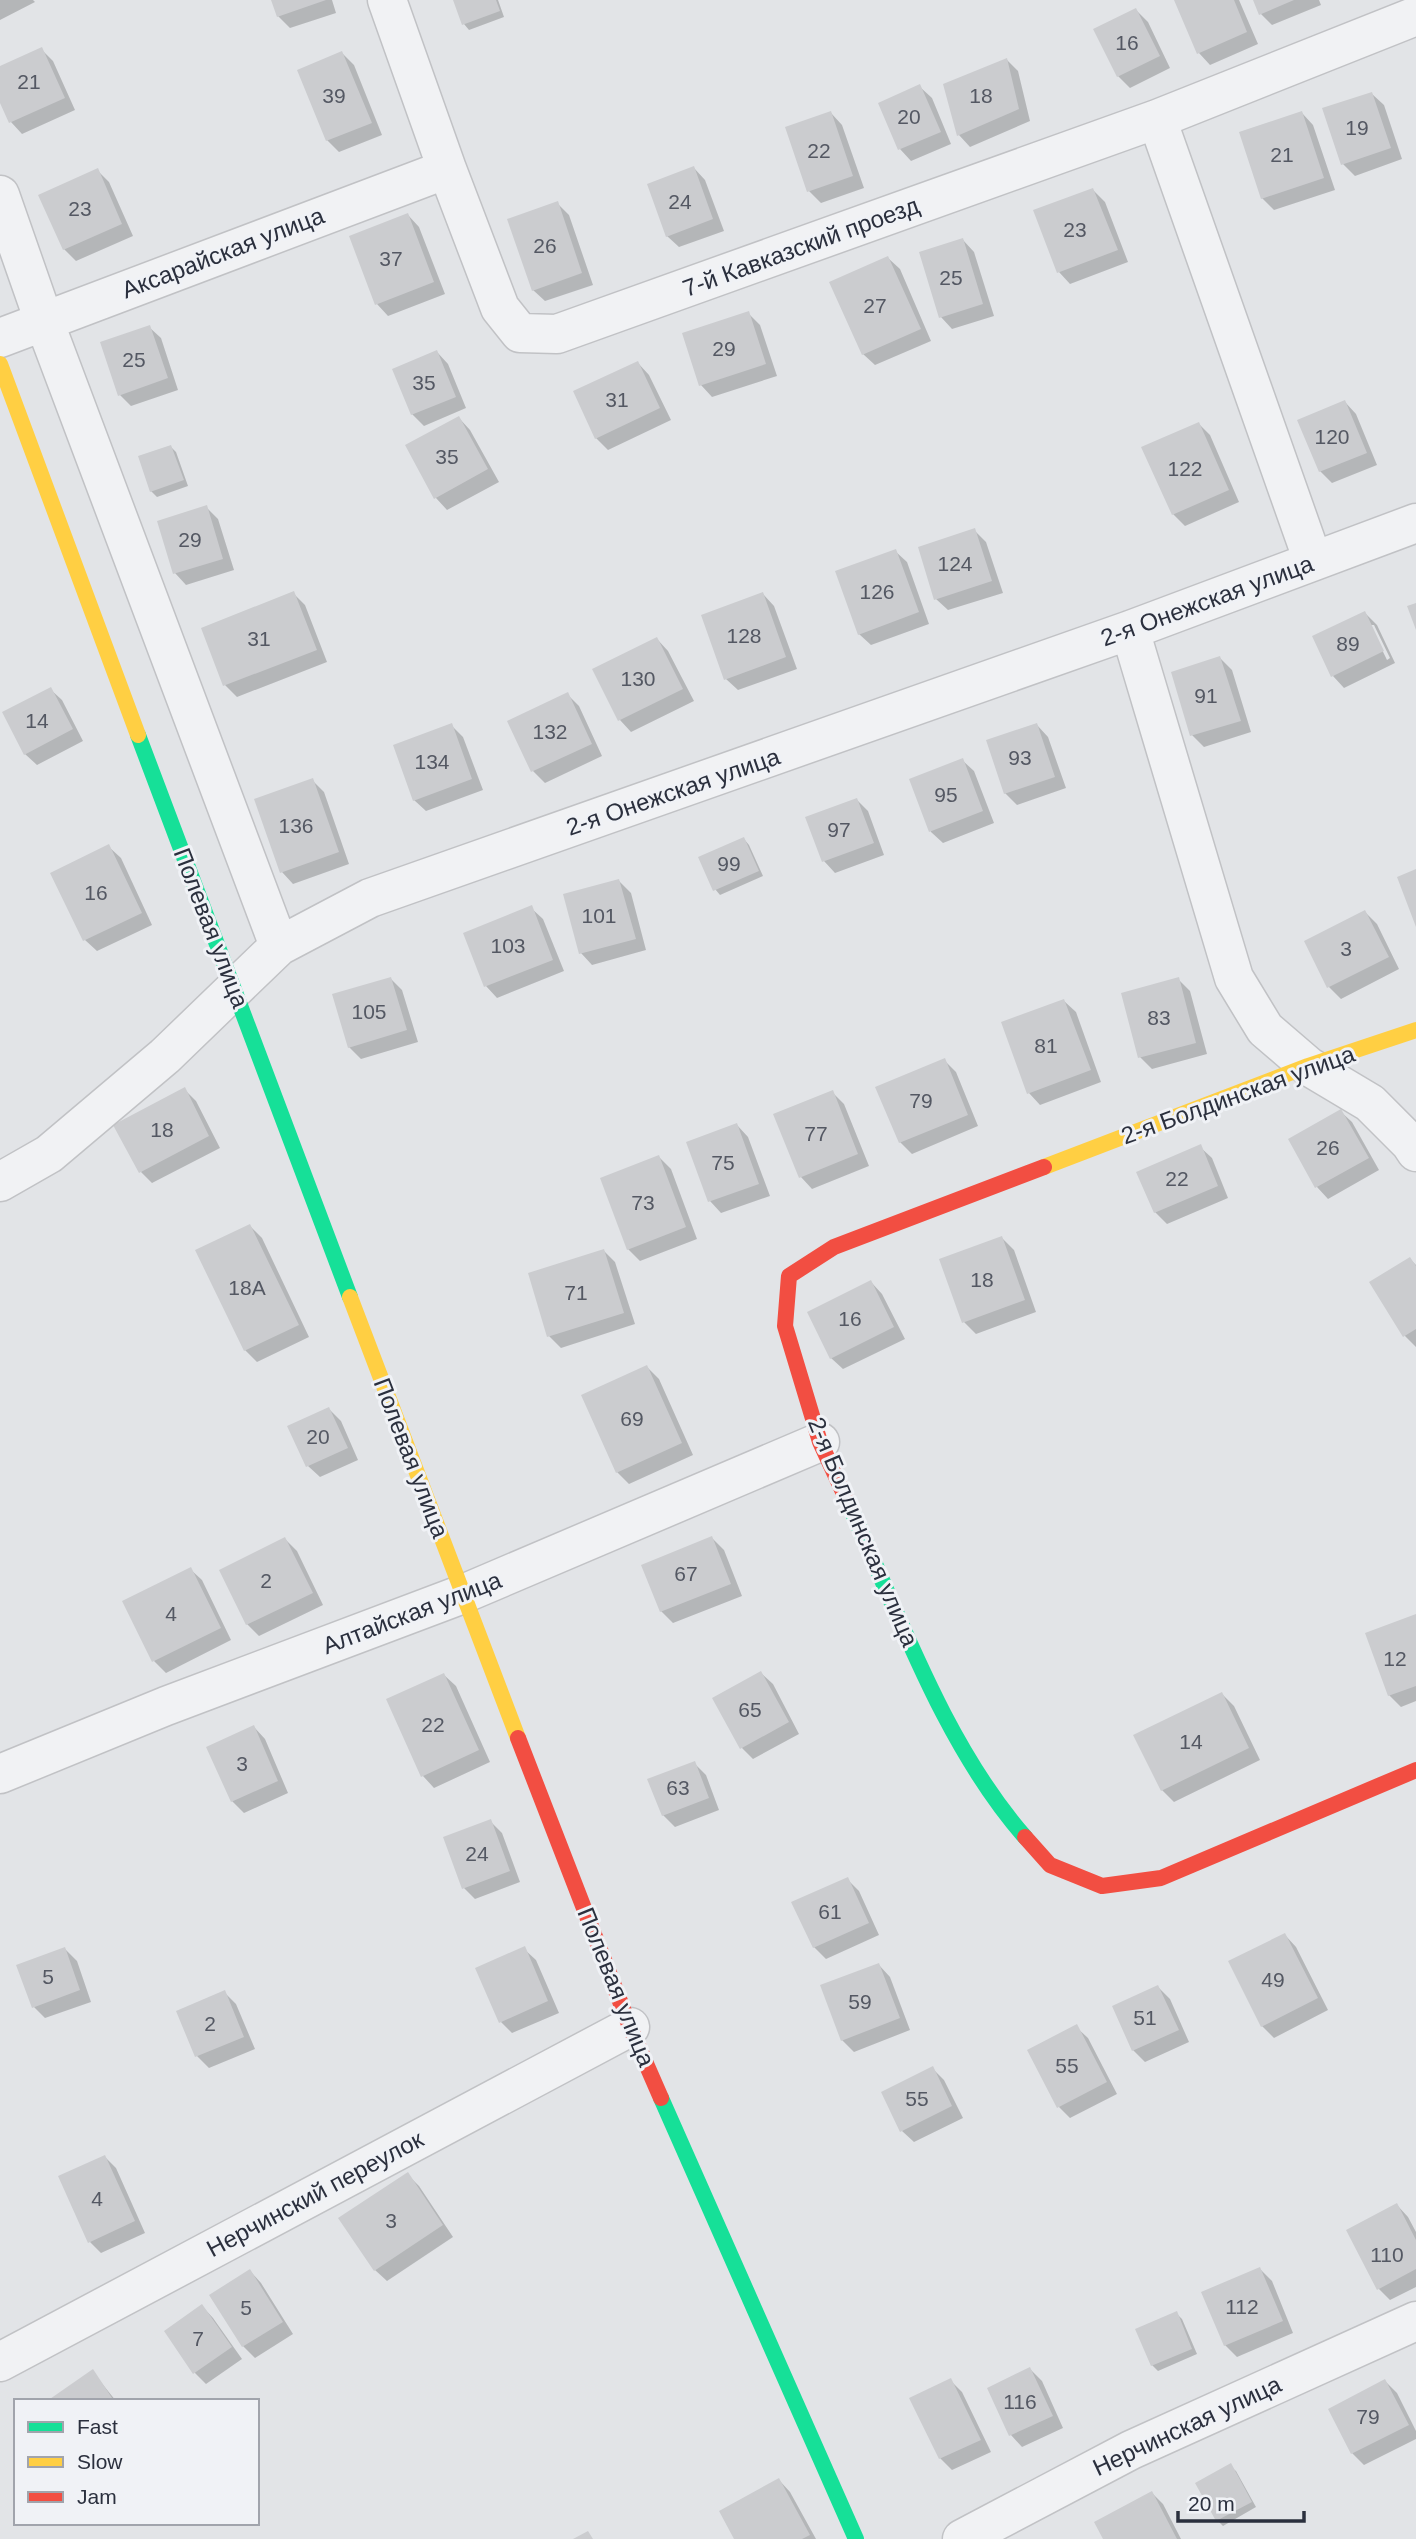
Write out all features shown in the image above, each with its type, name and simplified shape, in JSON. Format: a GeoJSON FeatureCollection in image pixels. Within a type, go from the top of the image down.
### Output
{"type":"FeatureCollection","features":[{"type":"Feature","properties":{"kind":"street","name":"7-й Кавказский проезд"},"geometry":{"type":"LineString","coordinates":[[387,0],[500,308],[520,333],[557,334],[1157,119],[1416,16]]}},
{"type":"Feature","properties":{"kind":"street"},"geometry":{"type":"LineString","coordinates":[[1157,119],[1313,561]]}},
{"type":"Feature","properties":{"kind":"street","name":"Аксарайская улица"},"geometry":{"type":"LineString","coordinates":[[0,338],[447,169]]}},
{"type":"Feature","properties":{"kind":"street"},"geometry":{"type":"LineString","coordinates":[[0,195],[44,321],[279,946]]}},
{"type":"Feature","properties":{"kind":"street","name":"Полевая улица"},"geometry":{"type":"LineString","coordinates":[[0,364],[463,1594],[631,2026],[856,2539]]}},
{"type":"Feature","properties":{"kind":"street","name":"2-я Онежская улица"},"geometry":{"type":"LineString","coordinates":[[0,1182],[49,1154],[165,1056],[279,946],[370,898],[1130,630],[1416,523]]}},
{"type":"Feature","properties":{"kind":"street"},"geometry":{"type":"LineString","coordinates":[[1130,630],[1234,978],[1265,1029],[1308,1066],[1370,1103],[1416,1152]]}},
{"type":"Feature","properties":{"kind":"street","name":"2-я Болдинская улица"},"geometry":{"type":"LineString","coordinates":[[1416,1030],[1308,1066],[834,1247],[789,1276],[785,1326],[820,1442],[948,1724],[1007,1816],[1050,1865],[1102,1886],[1161,1878],[1416,1770]]}},
{"type":"Feature","properties":{"kind":"street","name":"Алтайская улица"},"geometry":{"type":"LineString","coordinates":[[0,1774],[166,1706],[463,1594],[820,1442]]}},
{"type":"Feature","properties":{"kind":"street","name":"Нерчинский переулок"},"geometry":{"type":"LineString","coordinates":[[0,2362],[631,2026]]}},
{"type":"Feature","properties":{"kind":"street","name":"Нерчинская улица"},"geometry":{"type":"LineString","coordinates":[[962,2539],[1131,2450],[1416,2320]]}},
{"type":"Feature","properties":{"kind":"building"},"geometry":{"type":"Polygon","coordinates":[[[271,0],[326,0],[277,17],[271,0]]]}},
{"type":"Feature","properties":{"kind":"building"},"geometry":{"type":"Polygon","coordinates":[[[453,0],[496,0],[500,11],[462,25],[453,0]]]}},
{"type":"Feature","properties":{"kind":"building"},"geometry":{"type":"Polygon","coordinates":[[[1174,0],[1234,0],[1247,32],[1197,54],[1174,0]]]}},
{"type":"Feature","properties":{"kind":"building"},"geometry":{"type":"Polygon","coordinates":[[[1253,0],[1294,0],[1259,15],[1253,0]]]}},
{"type":"Feature","properties":{"kind":"building"},"geometry":{"type":"Polygon","coordinates":[[[1136,8],[1160,56],[1117,77],[1093,29],[1136,8]]]}},
{"type":"Feature","properties":{"kind":"building"},"geometry":{"type":"Polygon","coordinates":[[[42,47],[65,98],[9,123],[0,103],[0,66],[42,47]]]}},
{"type":"Feature","properties":{"kind":"building"},"geometry":{"type":"Polygon","coordinates":[[[342,51],[372,123],[326,141],[297,70],[342,51]]]}},
{"type":"Feature","properties":{"kind":"building"},"geometry":{"type":"Polygon","coordinates":[[[1007,58],[1019,109],[957,136],[943,84],[1007,58]]]}},
{"type":"Feature","properties":{"kind":"building"},"geometry":{"type":"Polygon","coordinates":[[[920,84],[941,132],[898,150],[878,103],[920,84]]]}},
{"type":"Feature","properties":{"kind":"building"},"geometry":{"type":"Polygon","coordinates":[[[1372,92],[1391,148],[1341,165],[1322,108],[1372,92]]]}},
{"type":"Feature","properties":{"kind":"building"},"geometry":{"type":"Polygon","coordinates":[[[831,111],[853,176],[807,192],[785,127],[831,111]]]}},
{"type":"Feature","properties":{"kind":"building"},"geometry":{"type":"Polygon","coordinates":[[[1302,111],[1324,178],[1261,199],[1239,132],[1302,111]]]}},
{"type":"Feature","properties":{"kind":"building"},"geometry":{"type":"Polygon","coordinates":[[[694,166],[713,219],[666,237],[647,184],[694,166]]]}},
{"type":"Feature","properties":{"kind":"building"},"geometry":{"type":"Polygon","coordinates":[[[98,168],[122,224],[63,250],[38,195],[98,168]]]}},
{"type":"Feature","properties":{"kind":"building"},"geometry":{"type":"Polygon","coordinates":[[[1093,188],[1118,250],[1057,273],[1033,210],[1093,188]]]}},
{"type":"Feature","properties":{"kind":"building"},"geometry":{"type":"Polygon","coordinates":[[[558,201],[582,273],[532,291],[507,219],[558,201]]]}},
{"type":"Feature","properties":{"kind":"building"},"geometry":{"type":"Polygon","coordinates":[[[408,213],[434,282],[375,305],[349,236],[408,213]]]}},
{"type":"Feature","properties":{"kind":"building"},"geometry":{"type":"Polygon","coordinates":[[[963,238],[983,304],[939,318],[919,252],[963,238]]]}},
{"type":"Feature","properties":{"kind":"building"},"geometry":{"type":"Polygon","coordinates":[[[888,256],[921,329],[862,355],[829,282],[888,256]]]}},
{"type":"Feature","properties":{"kind":"building"},"geometry":{"type":"Polygon","coordinates":[[[749,311],[766,364],[699,386],[682,333],[749,311]]]}},
{"type":"Feature","properties":{"kind":"building"},"geometry":{"type":"Polygon","coordinates":[[[150,325],[168,378],[118,396],[100,342],[150,325]]]}},
{"type":"Feature","properties":{"kind":"building"},"geometry":{"type":"Polygon","coordinates":[[[437,350],[456,397],[411,415],[392,369],[437,350]]]}},
{"type":"Feature","properties":{"kind":"building"},"geometry":{"type":"Polygon","coordinates":[[[638,361],[660,408],[595,439],[573,391],[638,361]]]}},
{"type":"Feature","properties":{"kind":"building"},"geometry":{"type":"Polygon","coordinates":[[[1345,400],[1367,453],[1319,472],[1297,420],[1345,400]]]}},
{"type":"Feature","properties":{"kind":"building"},"geometry":{"type":"Polygon","coordinates":[[[459,416],[488,469],[434,499],[405,445],[459,416]]]}},
{"type":"Feature","properties":{"kind":"building"},"geometry":{"type":"Polygon","coordinates":[[[1199,422],[1229,490],[1172,515],[1141,447],[1199,422]]]}},
{"type":"Feature","properties":{"kind":"building"},"geometry":{"type":"Polygon","coordinates":[[[171,445],[184,480],[150,492],[138,456],[171,445]]]}},
{"type":"Feature","properties":{"kind":"building"},"geometry":{"type":"Polygon","coordinates":[[[207,505],[223,559],[173,574],[157,521],[207,505]]]}},
{"type":"Feature","properties":{"kind":"building"},"geometry":{"type":"Polygon","coordinates":[[[975,528],[992,581],[934,600],[918,547],[975,528]]]}},
{"type":"Feature","properties":{"kind":"building"},"geometry":{"type":"Polygon","coordinates":[[[896,549],[919,612],[858,635],[835,571],[896,549]]]}},
{"type":"Feature","properties":{"kind":"building"},"geometry":{"type":"Polygon","coordinates":[[[294,591],[317,650],[223,686],[201,628],[294,591]]]}},
{"type":"Feature","properties":{"kind":"building"},"geometry":{"type":"Polygon","coordinates":[[[763,592],[786,657],[724,680],[701,615],[763,592]]]}},
{"type":"Feature","properties":{"kind":"building"},"geometry":{"type":"Polygon","coordinates":[[[1416,603],[1416,630],[1407,606],[1416,603]]]}},
{"type":"Feature","properties":{"kind":"building"},"geometry":{"type":"Polygon","coordinates":[[[1365,611],[1384,651],[1331,677],[1312,636],[1365,611]]]}},
{"type":"Feature","properties":{"kind":"building"},"geometry":{"type":"Polygon","coordinates":[[[657,637],[683,689],[618,721],[592,669],[657,637]]]}},
{"type":"Feature","properties":{"kind":"building"},"geometry":{"type":"Polygon","coordinates":[[[1220,656],[1241,721],[1190,736],[1171,672],[1220,656]]]}},
{"type":"Feature","properties":{"kind":"building"},"geometry":{"type":"Polygon","coordinates":[[[51,687],[73,729],[24,755],[2,712],[51,687]]]}},
{"type":"Feature","properties":{"kind":"building"},"geometry":{"type":"Polygon","coordinates":[[[568,692],[592,744],[531,772],[507,721],[568,692]]]}},
{"type":"Feature","properties":{"kind":"building"},"geometry":{"type":"Polygon","coordinates":[[[452,723],[472,779],[413,801],[393,745],[452,723]]]}},
{"type":"Feature","properties":{"kind":"building"},"geometry":{"type":"Polygon","coordinates":[[[1037,723],[1055,777],[1004,794],[986,740],[1037,723]]]}},
{"type":"Feature","properties":{"kind":"building"},"geometry":{"type":"Polygon","coordinates":[[[963,758],[983,811],[929,832],[909,779],[963,758]]]}},
{"type":"Feature","properties":{"kind":"building"},"geometry":{"type":"Polygon","coordinates":[[[313,778],[339,852],[280,873],[254,799],[313,778]]]}},
{"type":"Feature","properties":{"kind":"building"},"geometry":{"type":"Polygon","coordinates":[[[857,798],[874,843],[822,862],[805,817],[857,798]]]}},
{"type":"Feature","properties":{"kind":"building"},"geometry":{"type":"Polygon","coordinates":[[[744,837],[759,871],[713,891],[698,857],[744,837]]]}},
{"type":"Feature","properties":{"kind":"building"},"geometry":{"type":"Polygon","coordinates":[[[109,844],[142,913],[83,941],[50,873],[109,844]]]}},
{"type":"Feature","properties":{"kind":"building"},"geometry":{"type":"Polygon","coordinates":[[[1416,869],[1416,927],[1397,877],[1416,869]]]}},
{"type":"Feature","properties":{"kind":"building"},"geometry":{"type":"Polygon","coordinates":[[[619,879],[636,939],[579,954],[563,894],[619,879]]]}},
{"type":"Feature","properties":{"kind":"building"},"geometry":{"type":"Polygon","coordinates":[[[532,905],[553,960],[484,987],[463,933],[532,905]]]}},
{"type":"Feature","properties":{"kind":"building"},"geometry":{"type":"Polygon","coordinates":[[[1365,910],[1389,957],[1327,988],[1304,941],[1365,910]]]}},
{"type":"Feature","properties":{"kind":"building"},"geometry":{"type":"Polygon","coordinates":[[[391,977],[407,1030],[348,1048],[332,994],[391,977]]]}},
{"type":"Feature","properties":{"kind":"building"},"geometry":{"type":"Polygon","coordinates":[[[1179,977],[1196,1043],[1138,1058],[1121,993],[1179,977]]]}},
{"type":"Feature","properties":{"kind":"building"},"geometry":{"type":"Polygon","coordinates":[[[1064,999],[1091,1070],[1027,1094],[1001,1022],[1064,999]]]}},
{"type":"Feature","properties":{"kind":"building"},"geometry":{"type":"Polygon","coordinates":[[[945,1058],[968,1115],[899,1143],[875,1087],[945,1058]]]}},
{"type":"Feature","properties":{"kind":"building"},"geometry":{"type":"Polygon","coordinates":[[[185,1087],[209,1136],[139,1173],[113,1125],[185,1087]]]}},
{"type":"Feature","properties":{"kind":"building"},"geometry":{"type":"Polygon","coordinates":[[[833,1090],[858,1154],[799,1178],[773,1114],[833,1090]]]}},
{"type":"Feature","properties":{"kind":"building"},"geometry":{"type":"Polygon","coordinates":[[[1341,1109],[1369,1158],[1315,1188],[1288,1139],[1341,1109]]]}},
{"type":"Feature","properties":{"kind":"building"},"geometry":{"type":"Polygon","coordinates":[[[737,1123],[759,1184],[708,1202],[686,1142],[737,1123]]]}},
{"type":"Feature","properties":{"kind":"building"},"geometry":{"type":"Polygon","coordinates":[[[1201,1144],[1218,1186],[1154,1213],[1136,1172],[1201,1144]]]}},
{"type":"Feature","properties":{"kind":"building"},"geometry":{"type":"Polygon","coordinates":[[[659,1155],[686,1227],[627,1250],[600,1178],[659,1155]]]}},
{"type":"Feature","properties":{"kind":"building"},"geometry":{"type":"Polygon","coordinates":[[[250,1224],[299,1325],[244,1351],[195,1250],[250,1224]]]}},
{"type":"Feature","properties":{"kind":"building"},"geometry":{"type":"Polygon","coordinates":[[[1002,1236],[1025,1300],[962,1323],[939,1259],[1002,1236]]]}},
{"type":"Feature","properties":{"kind":"building"},"geometry":{"type":"Polygon","coordinates":[[[604,1249],[624,1313],[547,1337],[528,1273],[604,1249]]]}},
{"type":"Feature","properties":{"kind":"building"},"geometry":{"type":"Polygon","coordinates":[[[1410,1257],[1416,1266],[1416,1329],[1403,1337],[1369,1282],[1410,1257]]]}},
{"type":"Feature","properties":{"kind":"building"},"geometry":{"type":"Polygon","coordinates":[[[871,1280],[894,1327],[830,1359],[807,1312],[871,1280]]]}},
{"type":"Feature","properties":{"kind":"building"},"geometry":{"type":"Polygon","coordinates":[[[647,1365],[682,1443],[616,1473],[581,1395],[647,1365]]]}},
{"type":"Feature","properties":{"kind":"building"},"geometry":{"type":"Polygon","coordinates":[[[329,1407],[348,1448],[306,1467],[287,1426],[329,1407]]]}},
{"type":"Feature","properties":{"kind":"building"},"geometry":{"type":"Polygon","coordinates":[[[712,1536],[731,1584],[660,1612],[641,1565],[712,1536]]]}},
{"type":"Feature","properties":{"kind":"building"},"geometry":{"type":"Polygon","coordinates":[[[285,1537],[313,1593],[246,1625],[219,1570],[285,1537]]]}},
{"type":"Feature","properties":{"kind":"building"},"geometry":{"type":"Polygon","coordinates":[[[191,1567],[221,1628],[152,1662],[122,1601],[191,1567]]]}},
{"type":"Feature","properties":{"kind":"building"},"geometry":{"type":"Polygon","coordinates":[[[1416,1614],[1416,1686],[1388,1696],[1365,1633],[1416,1614]]]}},
{"type":"Feature","properties":{"kind":"building"},"geometry":{"type":"Polygon","coordinates":[[[761,1671],[789,1722],[740,1749],[712,1698],[761,1671]]]}},
{"type":"Feature","properties":{"kind":"building"},"geometry":{"type":"Polygon","coordinates":[[[444,1673],[479,1750],[421,1777],[386,1699],[444,1673]]]}},
{"type":"Feature","properties":{"kind":"building"},"geometry":{"type":"Polygon","coordinates":[[[1222,1692],[1249,1748],[1161,1791],[1133,1735],[1222,1692]]]}},
{"type":"Feature","properties":{"kind":"building"},"geometry":{"type":"Polygon","coordinates":[[[254,1725],[278,1781],[231,1802],[206,1747],[254,1725]]]}},
{"type":"Feature","properties":{"kind":"building"},"geometry":{"type":"Polygon","coordinates":[[[695,1761],[709,1798],[662,1816],[647,1779],[695,1761]]]}},
{"type":"Feature","properties":{"kind":"building"},"geometry":{"type":"Polygon","coordinates":[[[491,1819],[510,1871],[462,1889],[443,1837],[491,1819]]]}},
{"type":"Feature","properties":{"kind":"building"},"geometry":{"type":"Polygon","coordinates":[[[848,1877],[869,1923],[813,1948],[791,1902],[848,1877]]]}},
{"type":"Feature","properties":{"kind":"building"},"geometry":{"type":"Polygon","coordinates":[[[1285,1933],[1318,1998],[1261,2027],[1228,1961],[1285,1933]]]}},
{"type":"Feature","properties":{"kind":"building"},"geometry":{"type":"Polygon","coordinates":[[[525,1946],[548,2001],[499,2023],[475,1968],[525,1946]]]}},
{"type":"Feature","properties":{"kind":"building"},"geometry":{"type":"Polygon","coordinates":[[[65,1947],[80,1990],[32,2008],[16,1965],[65,1947]]]}},
{"type":"Feature","properties":{"kind":"building"},"geometry":{"type":"Polygon","coordinates":[[[879,1963],[900,2018],[841,2041],[820,1985],[879,1963]]]}},
{"type":"Feature","properties":{"kind":"building"},"geometry":{"type":"Polygon","coordinates":[[[1158,1985],[1179,2030],[1132,2051],[1112,2006],[1158,1985]]]}},
{"type":"Feature","properties":{"kind":"building"},"geometry":{"type":"Polygon","coordinates":[[[225,1990],[244,2037],[195,2057],[176,2011],[225,1990]]]}},
{"type":"Feature","properties":{"kind":"building"},"geometry":{"type":"Polygon","coordinates":[[[1077,2024],[1107,2082],[1057,2108],[1027,2050],[1077,2024]]]}},
{"type":"Feature","properties":{"kind":"building"},"geometry":{"type":"Polygon","coordinates":[[[933,2066],[952,2106],[900,2132],[881,2092],[933,2066]]]}},
{"type":"Feature","properties":{"kind":"building"},"geometry":{"type":"Polygon","coordinates":[[[105,2155],[135,2221],[88,2243],[58,2176],[105,2155]]]}},
{"type":"Feature","properties":{"kind":"building"},"geometry":{"type":"Polygon","coordinates":[[[408,2172],[443,2225],[374,2271],[338,2218],[408,2172]]]}},
{"type":"Feature","properties":{"kind":"building"},"geometry":{"type":"Polygon","coordinates":[[[1397,2203],[1416,2240],[1416,2269],[1377,2290],[1346,2230],[1397,2203]]]}},
{"type":"Feature","properties":{"kind":"building"},"geometry":{"type":"Polygon","coordinates":[[[1260,2267],[1283,2321],[1224,2346],[1201,2292],[1260,2267]]]}},
{"type":"Feature","properties":{"kind":"building"},"geometry":{"type":"Polygon","coordinates":[[[250,2269],[283,2322],[242,2347],[209,2295],[250,2269]]]}},
{"type":"Feature","properties":{"kind":"building"},"geometry":{"type":"Polygon","coordinates":[[[202,2304],[232,2347],[193,2374],[164,2331],[202,2304]]]}},
{"type":"Feature","properties":{"kind":"building"},"geometry":{"type":"Polygon","coordinates":[[[1177,2311],[1192,2349],[1151,2366],[1135,2329],[1177,2311]]]}},
{"type":"Feature","properties":{"kind":"building"},"geometry":{"type":"Polygon","coordinates":[[[1030,2367],[1053,2416],[1009,2436],[987,2388],[1030,2367]]]}},
{"type":"Feature","properties":{"kind":"building"},"geometry":{"type":"Polygon","coordinates":[[[93,2369],[113,2399],[50,2399],[93,2369]]]}},
{"type":"Feature","properties":{"kind":"building"},"geometry":{"type":"Polygon","coordinates":[[[951,2378],[981,2440],[939,2459],[909,2398],[951,2378]]]}},
{"type":"Feature","properties":{"kind":"building"},"geometry":{"type":"Polygon","coordinates":[[[1385,2379],[1409,2425],[1351,2454],[1328,2409],[1385,2379]]]}},
{"type":"Feature","properties":{"kind":"building"},"geometry":{"type":"Polygon","coordinates":[[[1231,2463],[1252,2502],[1216,2521],[1195,2483],[1231,2463]]]}},
{"type":"Feature","properties":{"kind":"building"},"geometry":{"type":"Polygon","coordinates":[[[779,2478],[810,2535],[802,2539],[734,2539],[719,2511],[779,2478]]]}},
{"type":"Feature","properties":{"kind":"building"},"geometry":{"type":"Polygon","coordinates":[[[1152,2491],[1177,2539],[1103,2539],[1094,2522],[1152,2491]]]}},
{"type":"Feature","properties":{"kind":"building"},"geometry":{"type":"Polygon","coordinates":[[[588,2531],[593,2539],[573,2539],[588,2531]]]}},
{"type":"Feature","properties":{"kind":"traffic: fast"},"geometry":{"type":"LineString","coordinates":[[138,735],[350,1297]]}},
{"type":"Feature","properties":{"kind":"traffic: fast"},"geometry":{"type":"LineString","coordinates":[[850,1507],[906,1636],[948,1722],[971,1763],[1025,1837]]}},
{"type":"Feature","properties":{"kind":"traffic: fast"},"geometry":{"type":"LineString","coordinates":[[661,2098],[856,2539]]}},
{"type":"Feature","properties":{"kind":"traffic: slow"},"geometry":{"type":"LineString","coordinates":[[0,364],[138,735]]}},
{"type":"Feature","properties":{"kind":"traffic: slow"},"geometry":{"type":"LineString","coordinates":[[1044,1167],[1308,1066],[1416,1030]]}},
{"type":"Feature","properties":{"kind":"traffic: slow"},"geometry":{"type":"LineString","coordinates":[[350,1297],[518,1738]]}},
{"type":"Feature","properties":{"kind":"traffic: jam"},"geometry":{"type":"LineString","coordinates":[[850,1507],[820,1442],[785,1326],[789,1276],[834,1247],[1044,1167]]}},
{"type":"Feature","properties":{"kind":"traffic: jam"},"geometry":{"type":"LineString","coordinates":[[518,1738],[630,2027],[661,2098]]}},
{"type":"Feature","properties":{"kind":"traffic: jam"},"geometry":{"type":"LineString","coordinates":[[1025,1837],[1050,1865],[1102,1886],[1161,1878],[1416,1770]]}}]}
